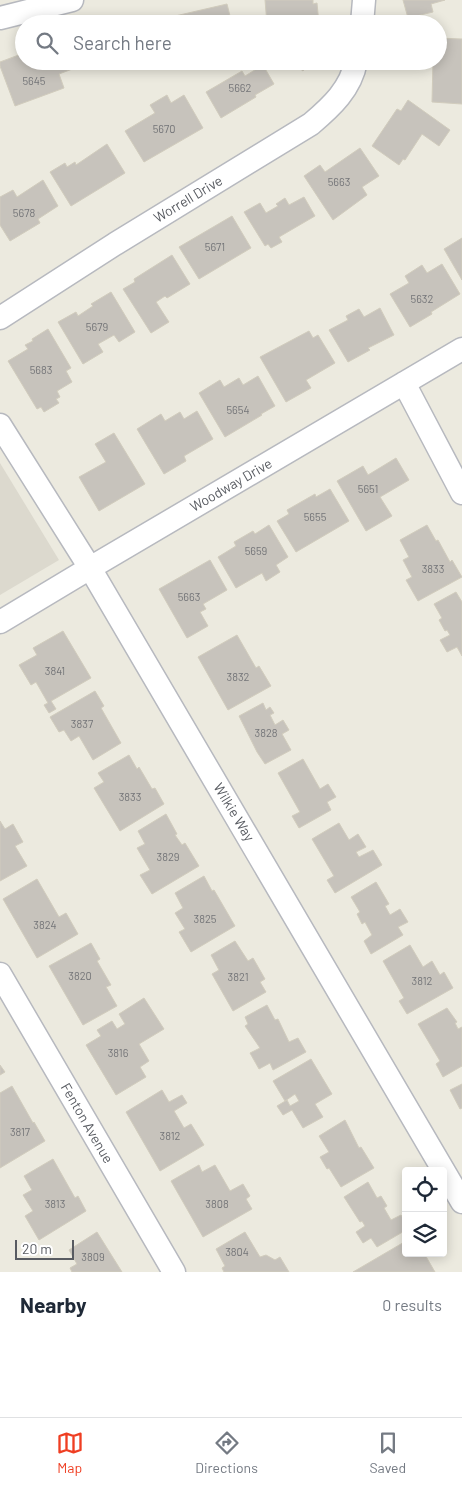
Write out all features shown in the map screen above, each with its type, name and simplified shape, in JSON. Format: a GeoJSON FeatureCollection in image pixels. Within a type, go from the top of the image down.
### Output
{"type":"FeatureCollection","features":[{"type":"Feature","properties":{"kind":"street"},"geometry":{"type":"LineString","coordinates":[[0,18],[72,0]]}},
{"type":"Feature","properties":{"kind":"street"},"geometry":{"type":"LineString","coordinates":[[363,15],[364,0]]}},
{"type":"Feature","properties":{"kind":"street","name":"Worrell Drive"},"geometry":{"type":"LineString","coordinates":[[0,318],[115,244],[311,124],[332,106],[344,91],[353,70]]}},
{"type":"Feature","properties":{"kind":"street","name":"Woodway Drive"},"geometry":{"type":"LineString","coordinates":[[0,622],[462,349]]}},
{"type":"Feature","properties":{"kind":"street"},"geometry":{"type":"LineString","coordinates":[[404,383],[462,494]]}},
{"type":"Feature","properties":{"kind":"street","name":"Wilkie Way"},"geometry":{"type":"LineString","coordinates":[[0,425],[90,568],[462,1202]]}},
{"type":"Feature","properties":{"kind":"street","name":"Fenton Avenue"},"geometry":{"type":"LineString","coordinates":[[0,974],[174,1272]]}},
{"type":"Feature","properties":{"kind":"shaded area"},"geometry":{"type":"Polygon","coordinates":[[[0,463],[59,560],[0,595],[0,463]]]}},
{"type":"Feature","properties":{"kind":"building"},"geometry":{"type":"Polygon","coordinates":[[[265,0],[313,0],[313,4],[317,3],[318,15],[266,15],[265,0]]]}},
{"type":"Feature","properties":{"kind":"building"},"geometry":{"type":"Polygon","coordinates":[[[403,0],[445,0],[431,4],[433,12],[420,15],[407,15],[403,0]]]}},
{"type":"Feature","properties":{"kind":"building"},"geometry":{"type":"Polygon","coordinates":[[[227,4],[230,15],[180,15],[227,4]]]}},
{"type":"Feature","properties":{"kind":"building"},"geometry":{"type":"Polygon","coordinates":[[[447,38],[462,39],[462,104],[432,102],[433,70],[447,70],[447,38]]]}},
{"type":"Feature","properties":{"kind":"building"},"geometry":{"type":"Polygon","coordinates":[[[15,56],[15,70],[70,70],[59,74],[64,88],[15,106],[0,62],[15,56]]]}},
{"type":"Feature","properties":{"kind":"building"},"geometry":{"type":"Polygon","coordinates":[[[255,70],[266,70],[274,84],[221,118],[206,92],[242,71],[245,76],[255,70]]]}},
{"type":"Feature","properties":{"kind":"building"},"geometry":{"type":"Polygon","coordinates":[[[167,95],[171,103],[184,95],[203,128],[144,162],[125,131],[155,113],[150,105],[167,95]]]}},
{"type":"Feature","properties":{"kind":"building"},"geometry":{"type":"Polygon","coordinates":[[[408,100],[450,130],[439,146],[422,134],[405,160],[403,159],[399,165],[372,146],[397,109],[401,111],[408,100]]]}},
{"type":"Feature","properties":{"kind":"building"},"geometry":{"type":"Polygon","coordinates":[[[107,144],[125,173],[71,206],[50,172],[65,163],[67,167],[75,162],[76,165],[107,144]]]}},
{"type":"Feature","properties":{"kind":"building"},"geometry":{"type":"Polygon","coordinates":[[[360,148],[379,176],[362,187],[367,195],[333,220],[304,176],[320,165],[325,172],[360,148]]]}},
{"type":"Feature","properties":{"kind":"building"},"geometry":{"type":"Polygon","coordinates":[[[43,180],[58,206],[38,219],[40,223],[10,241],[0,225],[0,197],[13,190],[17,197],[43,180]]]}},
{"type":"Feature","properties":{"kind":"building"},"geometry":{"type":"Polygon","coordinates":[[[304,197],[315,216],[279,237],[282,242],[271,248],[268,244],[265,246],[244,212],[260,203],[266,213],[278,206],[276,204],[285,198],[289,205],[304,197]]]}},
{"type":"Feature","properties":{"kind":"building"},"geometry":{"type":"Polygon","coordinates":[[[232,216],[251,248],[199,279],[179,247],[232,216]]]}},
{"type":"Feature","properties":{"kind":"building"},"geometry":{"type":"Polygon","coordinates":[[[462,238],[462,280],[444,249],[462,238]]]}},
{"type":"Feature","properties":{"kind":"building"},"geometry":{"type":"Polygon","coordinates":[[[172,255],[190,284],[167,298],[165,296],[156,302],[169,322],[151,333],[123,289],[135,282],[134,279],[172,255]]]}},
{"type":"Feature","properties":{"kind":"building"},"geometry":{"type":"Polygon","coordinates":[[[442,264],[460,294],[410,327],[390,294],[409,283],[405,276],[422,265],[427,273],[442,264]]]}},
{"type":"Feature","properties":{"kind":"building"},"geometry":{"type":"Polygon","coordinates":[[[111,292],[135,332],[119,342],[114,335],[98,344],[103,352],[83,364],[58,322],[76,312],[78,316],[93,306],[91,304],[111,292]]]}},
{"type":"Feature","properties":{"kind":"building"},"geometry":{"type":"Polygon","coordinates":[[[380,308],[394,335],[368,348],[370,350],[348,362],[329,330],[348,320],[346,316],[359,309],[364,317],[380,308]]]}},
{"type":"Feature","properties":{"kind":"building"},"geometry":{"type":"Polygon","coordinates":[[[48,329],[71,368],[66,371],[72,382],[57,391],[60,397],[56,399],[59,403],[44,412],[41,407],[37,409],[8,361],[28,349],[25,345],[48,329]]]}},
{"type":"Feature","properties":{"kind":"building"},"geometry":{"type":"Polygon","coordinates":[[[309,331],[313,338],[318,335],[335,363],[306,380],[311,388],[286,402],[260,357],[309,331]]]}},
{"type":"Feature","properties":{"kind":"building"},"geometry":{"type":"Polygon","coordinates":[[[258,376],[275,406],[225,437],[199,393],[220,380],[224,387],[239,378],[243,385],[258,376]]]}},
{"type":"Feature","properties":{"kind":"building"},"geometry":{"type":"Polygon","coordinates":[[[197,411],[213,439],[184,456],[186,461],[164,474],[137,429],[161,414],[165,421],[180,412],[184,419],[197,411]]]}},
{"type":"Feature","properties":{"kind":"building"},"geometry":{"type":"Polygon","coordinates":[[[114,433],[145,484],[99,511],[79,477],[106,462],[95,444],[114,433]]]}},
{"type":"Feature","properties":{"kind":"building"},"geometry":{"type":"Polygon","coordinates":[[[396,458],[409,480],[380,497],[392,516],[366,531],[337,481],[363,466],[368,475],[396,458]]]}},
{"type":"Feature","properties":{"kind":"building"},"geometry":{"type":"Polygon","coordinates":[[[330,489],[349,521],[296,552],[277,521],[289,514],[287,510],[315,494],[316,497],[330,489]]]}},
{"type":"Feature","properties":{"kind":"building"},"geometry":{"type":"Polygon","coordinates":[[[269,525],[288,557],[276,565],[280,572],[266,581],[262,573],[236,588],[218,557],[236,546],[234,542],[253,531],[255,534],[269,525]]]}},
{"type":"Feature","properties":{"kind":"building"},"geometry":{"type":"Polygon","coordinates":[[[427,525],[450,562],[452,560],[462,577],[418,601],[406,580],[412,577],[403,560],[409,557],[400,540],[427,525]]]}},
{"type":"Feature","properties":{"kind":"building"},"geometry":{"type":"Polygon","coordinates":[[[210,560],[227,590],[203,604],[206,609],[200,612],[208,626],[187,638],[159,589],[210,560]]]}},
{"type":"Feature","properties":{"kind":"building"},"geometry":{"type":"Polygon","coordinates":[[[456,592],[462,602],[462,656],[457,647],[447,652],[440,640],[450,635],[447,630],[445,631],[439,620],[442,618],[434,604],[456,592]]]}},
{"type":"Feature","properties":{"kind":"building"},"geometry":{"type":"Polygon","coordinates":[[[63,631],[91,678],[51,701],[56,709],[49,713],[44,705],[48,703],[36,682],[31,685],[19,665],[37,655],[33,648],[63,631]]]}},
{"type":"Feature","properties":{"kind":"building"},"geometry":{"type":"Polygon","coordinates":[[[237,635],[256,668],[259,666],[271,686],[228,710],[198,657],[237,635]]]}},
{"type":"Feature","properties":{"kind":"building"},"geometry":{"type":"Polygon","coordinates":[[[95,691],[104,706],[101,708],[121,743],[93,760],[79,736],[71,741],[64,730],[59,732],[50,717],[95,691]]]}},
{"type":"Feature","properties":{"kind":"building"},"geometry":{"type":"Polygon","coordinates":[[[263,703],[266,710],[270,707],[274,713],[270,715],[275,725],[283,720],[289,730],[282,734],[291,750],[265,764],[239,716],[263,703]]]}},
{"type":"Feature","properties":{"kind":"building"},"geometry":{"type":"Polygon","coordinates":[[[129,755],[137,769],[139,767],[152,789],[155,788],[164,804],[120,831],[94,788],[104,782],[98,773],[129,755]]]}},
{"type":"Feature","properties":{"kind":"building"},"geometry":{"type":"Polygon","coordinates":[[[303,759],[320,789],[328,784],[336,797],[327,802],[331,810],[299,828],[292,816],[300,812],[278,773],[303,759]]]}},
{"type":"Feature","properties":{"kind":"building"},"geometry":{"type":"Polygon","coordinates":[[[166,814],[177,834],[175,835],[182,845],[185,843],[199,866],[152,894],[140,875],[150,870],[137,848],[145,844],[138,831],[166,814]]]}},
{"type":"Feature","properties":{"kind":"building"},"geometry":{"type":"Polygon","coordinates":[[[0,821],[5,829],[13,824],[23,842],[15,846],[27,866],[0,881],[0,821]]]}},
{"type":"Feature","properties":{"kind":"building"},"geometry":{"type":"Polygon","coordinates":[[[339,823],[349,840],[358,834],[366,847],[356,852],[359,857],[373,850],[382,865],[335,893],[327,880],[334,876],[312,839],[339,823]]]}},
{"type":"Feature","properties":{"kind":"building"},"geometry":{"type":"Polygon","coordinates":[[[204,876],[235,926],[191,952],[179,932],[185,929],[175,913],[183,908],[175,893],[204,876]]]}},
{"type":"Feature","properties":{"kind":"building"},"geometry":{"type":"Polygon","coordinates":[[[37,879],[59,917],[66,913],[78,934],[37,958],[3,899],[37,879]]]}},
{"type":"Feature","properties":{"kind":"building"},"geometry":{"type":"Polygon","coordinates":[[[376,882],[389,904],[385,906],[390,915],[400,909],[408,922],[398,927],[403,935],[371,954],[364,941],[372,935],[365,922],[362,924],[357,914],[360,912],[351,897],[376,882]]]}},
{"type":"Feature","properties":{"kind":"building"},"geometry":{"type":"Polygon","coordinates":[[[235,941],[248,961],[253,958],[265,979],[260,982],[266,992],[233,1011],[212,974],[219,970],[211,955],[235,941]]]}},
{"type":"Feature","properties":{"kind":"building"},"geometry":{"type":"Polygon","coordinates":[[[91,943],[100,959],[97,961],[111,985],[106,987],[117,1006],[83,1025],[49,966],[91,943]]]}},
{"type":"Feature","properties":{"kind":"building"},"geometry":{"type":"Polygon","coordinates":[[[410,945],[423,967],[432,961],[440,975],[444,972],[453,988],[407,1014],[399,1001],[404,998],[383,961],[410,945]]]}},
{"type":"Feature","properties":{"kind":"building"},"geometry":{"type":"Polygon","coordinates":[[[144,998],[164,1029],[139,1044],[149,1061],[140,1067],[146,1077],[116,1095],[86,1045],[101,1036],[97,1030],[112,1021],[117,1029],[125,1024],[119,1014],[144,998]]]}},
{"type":"Feature","properties":{"kind":"building"},"geometry":{"type":"Polygon","coordinates":[[[267,1005],[275,1020],[278,1019],[289,1042],[298,1038],[306,1052],[273,1070],[270,1063],[259,1069],[250,1053],[260,1048],[245,1026],[248,1024],[245,1017],[267,1005]]]}},
{"type":"Feature","properties":{"kind":"building"},"geometry":{"type":"Polygon","coordinates":[[[447,1008],[457,1022],[455,1023],[458,1029],[462,1027],[462,1066],[443,1077],[436,1064],[440,1061],[418,1024],[447,1008]]]}},
{"type":"Feature","properties":{"kind":"building"},"geometry":{"type":"Polygon","coordinates":[[[311,1059],[332,1094],[315,1104],[323,1117],[303,1128],[292,1110],[283,1115],[277,1106],[287,1100],[290,1106],[299,1101],[295,1094],[285,1101],[273,1081],[311,1059]]]}},
{"type":"Feature","properties":{"kind":"building"},"geometry":{"type":"Polygon","coordinates":[[[0,1065],[5,1072],[0,1075],[0,1065]]]}},
{"type":"Feature","properties":{"kind":"building"},"geometry":{"type":"Polygon","coordinates":[[[462,1084],[462,1108],[460,1109],[450,1090],[462,1084]]]}},
{"type":"Feature","properties":{"kind":"building"},"geometry":{"type":"Polygon","coordinates":[[[12,1086],[45,1141],[0,1168],[0,1093],[12,1086]]]}},
{"type":"Feature","properties":{"kind":"building"},"geometry":{"type":"Polygon","coordinates":[[[162,1090],[169,1102],[182,1095],[187,1103],[174,1111],[184,1128],[191,1124],[204,1145],[160,1171],[126,1112],[162,1090]]]}},
{"type":"Feature","properties":{"kind":"building"},"geometry":{"type":"Polygon","coordinates":[[[345,1120],[359,1148],[361,1147],[374,1168],[341,1187],[320,1157],[329,1152],[319,1136],[345,1120]]]}},
{"type":"Feature","properties":{"kind":"building"},"geometry":{"type":"Polygon","coordinates":[[[53,1159],[75,1198],[78,1196],[86,1211],[39,1240],[25,1216],[33,1211],[23,1195],[32,1190],[24,1176],[53,1159]]]}},
{"type":"Feature","properties":{"kind":"building"},"geometry":{"type":"Polygon","coordinates":[[[199,1165],[202,1172],[215,1165],[230,1191],[243,1184],[250,1196],[246,1199],[252,1209],[203,1237],[171,1181],[199,1165]]]}},
{"type":"Feature","properties":{"kind":"building"},"geometry":{"type":"Polygon","coordinates":[[[368,1182],[377,1198],[381,1196],[387,1206],[384,1208],[391,1220],[401,1215],[402,1232],[377,1247],[371,1238],[363,1243],[356,1232],[365,1226],[362,1221],[360,1222],[344,1197],[368,1182]]]}},
{"type":"Feature","properties":{"kind":"building"},"geometry":{"type":"Polygon","coordinates":[[[97,1232],[122,1272],[72,1272],[70,1268],[77,1264],[69,1250],[97,1232]]]}},
{"type":"Feature","properties":{"kind":"building"},"geometry":{"type":"Polygon","coordinates":[[[245,1232],[260,1257],[266,1255],[275,1260],[280,1257],[289,1272],[224,1272],[222,1268],[225,1266],[216,1249],[245,1232]]]}},
{"type":"Feature","properties":{"kind":"building"},"geometry":{"type":"Polygon","coordinates":[[[402,1243],[402,1257],[426,1257],[435,1272],[353,1272],[402,1243]]]}}]}
